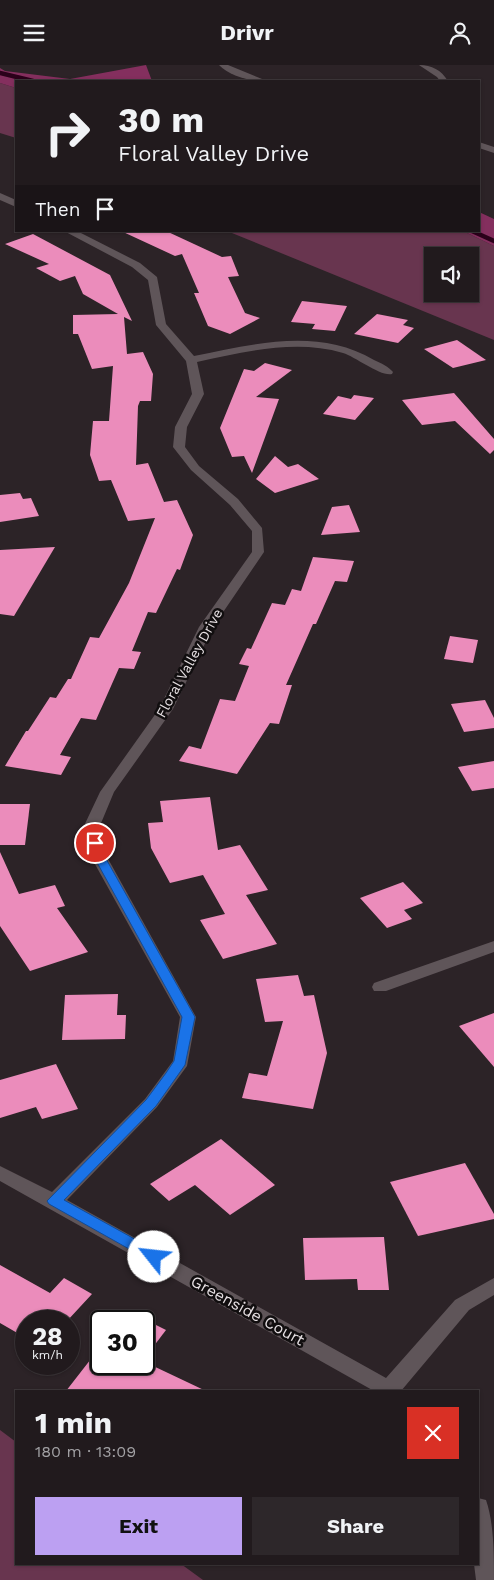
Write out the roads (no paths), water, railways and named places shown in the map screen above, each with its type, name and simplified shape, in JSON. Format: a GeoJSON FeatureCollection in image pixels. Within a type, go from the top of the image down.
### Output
{"type":"FeatureCollection","features":[{"type":"Feature","properties":{"kind":"street"},"geometry":{"type":"LineString","coordinates":[[223,65],[228,69],[260,80]]}},
{"type":"Feature","properties":{"kind":"street"},"geometry":{"type":"LineString","coordinates":[[423,65],[440,75],[443,80]]}},
{"type":"Feature","properties":{"kind":"street"},"geometry":{"type":"LineString","coordinates":[[480,145],[494,150]]}},
{"type":"Feature","properties":{"kind":"street"},"geometry":{"type":"LineString","coordinates":[[0,196],[15,204]]}},
{"type":"Feature","properties":{"kind":"street","name":"Floral Valley Drive"},"geometry":{"type":"LineString","coordinates":[[54,1201],[156,1096],[181,1062],[188,1017],[100,857],[91,828],[107,792],[166,709],[206,627],[258,552],[258,531],[234,502],[195,469],[179,447],[181,427],[198,394],[191,360],[161,325],[153,279],[136,265],[71,232]]}},
{"type":"Feature","properties":{"kind":"street"},"geometry":{"type":"LineString","coordinates":[[191,360],[264,345],[308,344],[347,351],[388,372]]}},
{"type":"Feature","properties":{"kind":"street"},"geometry":{"type":"LineString","coordinates":[[380,987],[494,946]]}},
{"type":"Feature","properties":{"kind":"street","name":"Greenside Court"},"geometry":{"type":"LineString","coordinates":[[0,1173],[54,1201],[390,1390]]}},
{"type":"Feature","properties":{"kind":"street"},"geometry":{"type":"LineString","coordinates":[[390,1390],[462,1305],[494,1286]]}},
{"type":"Feature","properties":{"kind":"street"},"geometry":{"type":"LineString","coordinates":[[479,1516],[486,1580]]}},
{"type":"Feature","properties":{"kind":"waterway"},"geometry":{"type":"LineString","coordinates":[[0,73],[29,80]]}},
{"type":"Feature","properties":{"kind":"waterway"},"geometry":{"type":"LineString","coordinates":[[474,232],[494,241]]}}]}
